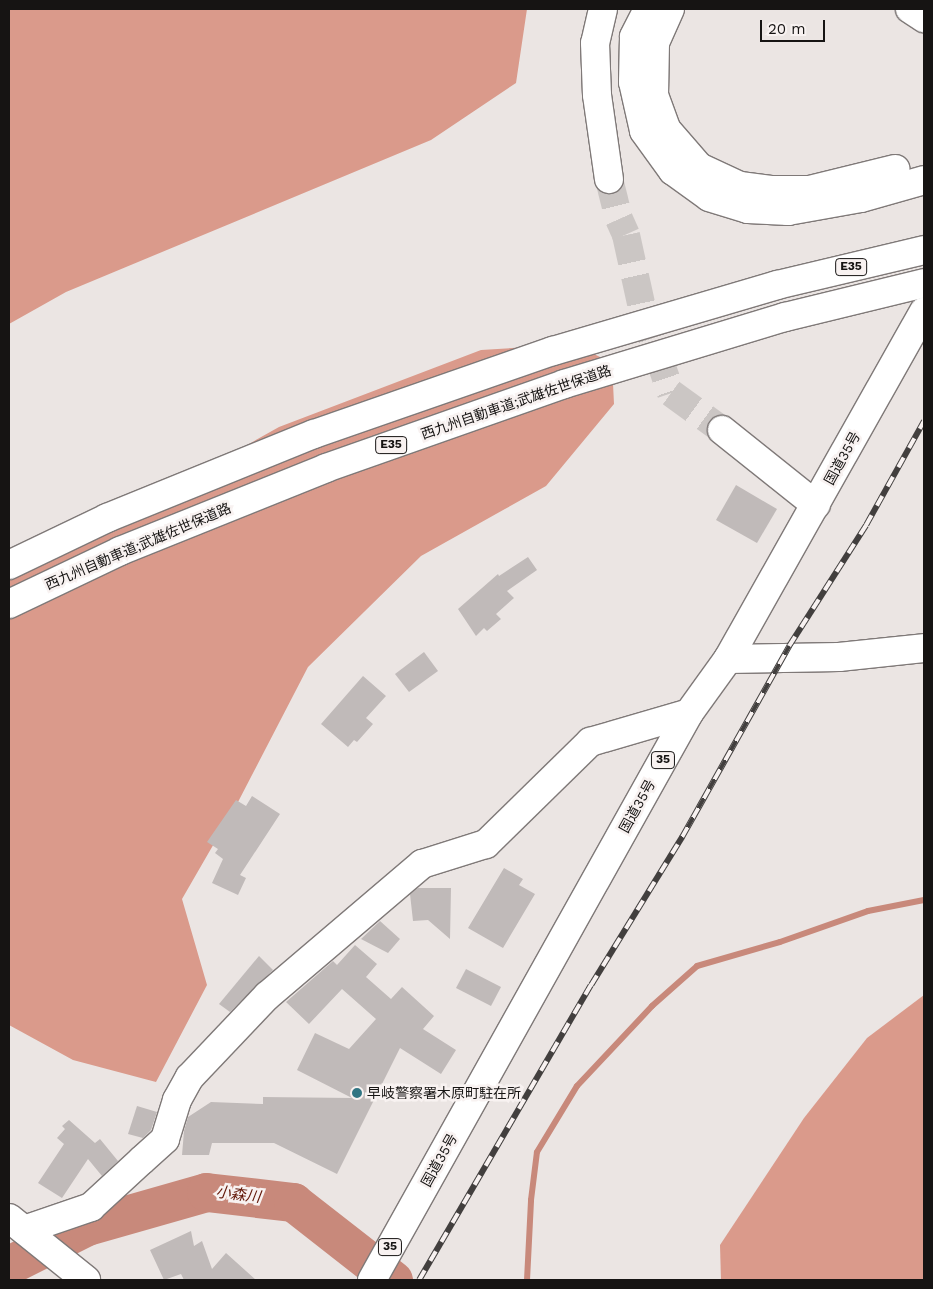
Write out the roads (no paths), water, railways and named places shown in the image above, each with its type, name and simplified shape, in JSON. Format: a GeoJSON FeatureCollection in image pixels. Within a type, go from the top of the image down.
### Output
{"type":"FeatureCollection","features":[{"type":"Feature","properties":{"kind":"main road"},"geometry":{"type":"LineString","coordinates":[[603,9],[595,43],[597,95],[609,179]]}},
{"type":"Feature","properties":{"kind":"main road"},"geometry":{"type":"LineString","coordinates":[[648,9],[634,37],[633,82],[644,131],[673,171],[709,197],[748,209],[788,211],[861,198],[924,180]]}},
{"type":"Feature","properties":{"kind":"main road"},"geometry":{"type":"LineString","coordinates":[[670,9],[655,43],[654,95],[667,130],[699,167],[740,186],[773,190],[809,190],[924,162]]}},
{"type":"Feature","properties":{"kind":"main road"},"geometry":{"type":"LineString","coordinates":[[910,9],[924,18]]}},
{"type":"Feature","properties":{"kind":"main road","name":"E35"},"geometry":{"type":"LineString","coordinates":[[9,566],[107,518],[314,434],[553,351],[777,285],[924,250]]}},
{"type":"Feature","properties":{"kind":"main road","name":"西九州自動車道;武雄佐世保道路"},"geometry":{"type":"LineString","coordinates":[[9,604],[120,551],[326,468],[564,384],[785,317],[924,283]]}},
{"type":"Feature","properties":{"kind":"main road","name":"国道35号"},"geometry":{"type":"LineString","coordinates":[[372,1280],[689,713],[728,659],[924,311]]}},
{"type":"Feature","properties":{"kind":"main road"},"geometry":{"type":"LineString","coordinates":[[722,430],[816,505]]}},
{"type":"Feature","properties":{"kind":"main road"},"geometry":{"type":"LineString","coordinates":[[728,659],[839,657],[924,648]]}},
{"type":"Feature","properties":{"kind":"main road"},"geometry":{"type":"LineString","coordinates":[[22,1228],[90,1207],[142,1160],[165,1138],[177,1100],[190,1077],[267,996],[422,864],[486,844],[590,742],[689,713]]}},
{"type":"Feature","properties":{"kind":"main road"},"geometry":{"type":"LineString","coordinates":[[22,1228],[81,1278]]}},
{"type":"Feature","properties":{"kind":"waterway"},"geometry":{"type":"LineString","coordinates":[[527,1280],[531,1200],[537,1152],[577,1086],[652,1006],[697,966],[780,942],[868,911],[924,900]]}},
{"type":"Feature","properties":{"kind":"waterway","name":"小森川"},"geometry":{"type":"LineString","coordinates":[[9,1265],[87,1226],[206,1192],[293,1202],[393,1280]]}},
{"type":"Feature","properties":{"kind":"tunnel"},"geometry":{"type":"LineString","coordinates":[[609,179],[619,219],[626,235],[643,312],[671,393],[722,430]]}},
{"type":"Feature","properties":{"kind":"railway"},"geometry":{"type":"LineString","coordinates":[[419,1280],[591,985],[682,837],[789,646],[866,525],[924,421]]}},
{"type":"Feature","properties":{"kind":"place","name":"早岐警察署木原町駐在所"},"geometry":{"type":"Point","coordinates":[357,1093]}}]}
